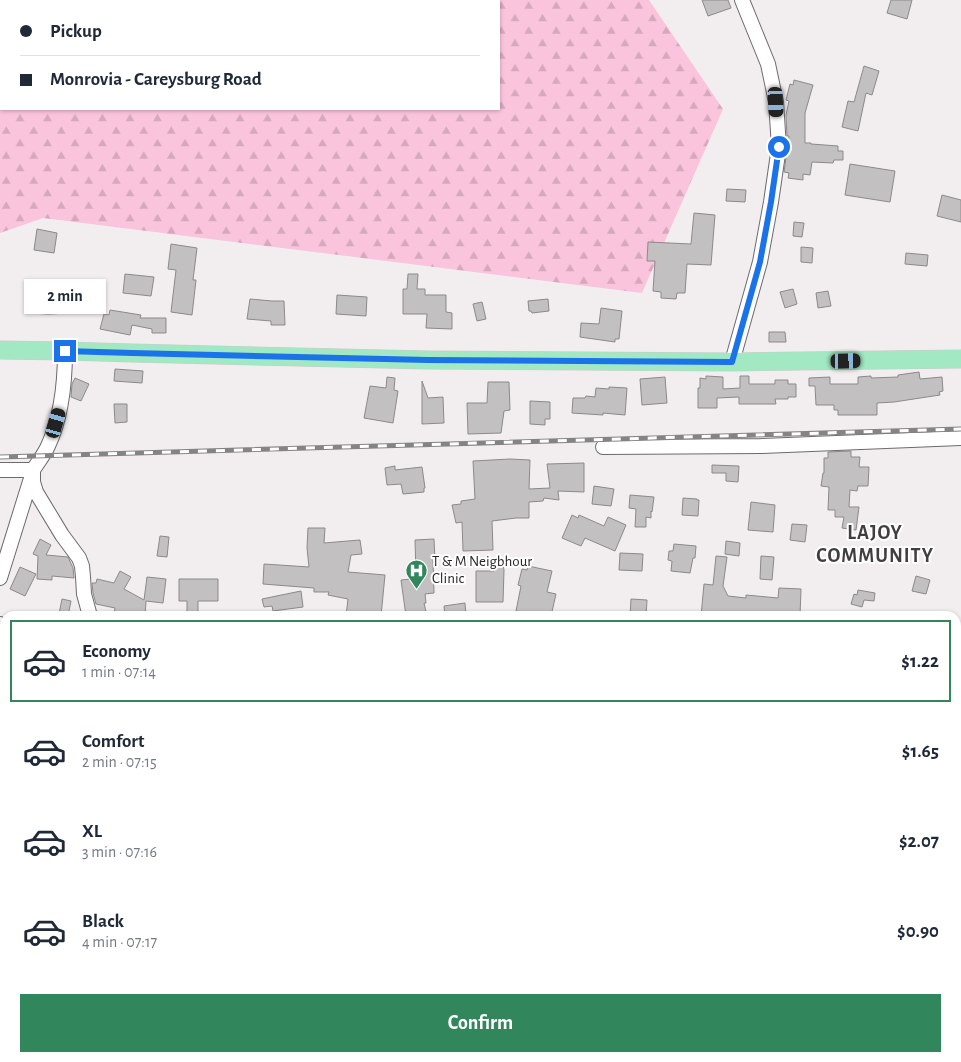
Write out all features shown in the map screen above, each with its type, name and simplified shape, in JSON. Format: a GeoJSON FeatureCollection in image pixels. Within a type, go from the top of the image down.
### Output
{"type":"FeatureCollection","features":[{"type":"Feature","properties":{"kind":"main road"},"geometry":{"type":"LineString","coordinates":[[0,350],[428,360],[732,362],[961,359]]}},
{"type":"Feature","properties":{"kind":"street"},"geometry":{"type":"LineString","coordinates":[[732,362],[760,262],[779,147],[776,102],[768,64],[742,0]]}},
{"type":"Feature","properties":{"kind":"street"},"geometry":{"type":"LineString","coordinates":[[0,578],[33,470],[48,446],[62,399],[65,377],[65,351]]}},
{"type":"Feature","properties":{"kind":"street"},"geometry":{"type":"LineString","coordinates":[[603,447],[761,446],[961,438]]}},
{"type":"Feature","properties":{"kind":"street"},"geometry":{"type":"LineString","coordinates":[[0,470],[33,470]]}},
{"type":"Feature","properties":{"kind":"street"},"geometry":{"type":"LineString","coordinates":[[33,470],[33,482],[38,497],[79,558],[84,594],[89,611]]}},
{"type":"Feature","properties":{"kind":"green space"},"geometry":{"type":"Polygon","coordinates":[[[500,0],[649,0],[723,109],[642,293],[43,218],[0,233],[0,110],[500,110],[500,0]]]}},
{"type":"Feature","properties":{"kind":"building"},"geometry":{"type":"Polygon","coordinates":[[[702,0],[728,0],[731,8],[708,16],[702,0]]]}},
{"type":"Feature","properties":{"kind":"building"},"geometry":{"type":"Polygon","coordinates":[[[891,0],[912,0],[907,19],[887,13],[891,0]]]}},
{"type":"Feature","properties":{"kind":"building"},"geometry":{"type":"Polygon","coordinates":[[[864,66],[879,71],[872,95],[866,93],[858,131],[842,127],[848,101],[854,102],[864,66]]]}},
{"type":"Feature","properties":{"kind":"building"},"geometry":{"type":"Polygon","coordinates":[[[794,80],[813,85],[805,113],[805,143],[838,146],[838,151],[843,151],[843,160],[834,160],[833,163],[812,162],[810,175],[803,174],[803,180],[788,178],[789,173],[784,172],[789,136],[787,136],[786,115],[789,101],[786,100],[790,84],[793,85],[794,80]]]}},
{"type":"Feature","properties":{"kind":"building"},"geometry":{"type":"Polygon","coordinates":[[[850,164],[895,171],[890,202],[845,195],[850,164]]]}},
{"type":"Feature","properties":{"kind":"building"},"geometry":{"type":"Polygon","coordinates":[[[727,189],[746,190],[745,202],[726,201],[727,189]]]}},
{"type":"Feature","properties":{"kind":"building"},"geometry":{"type":"Polygon","coordinates":[[[942,195],[961,200],[961,222],[937,216],[942,195]]]}},
{"type":"Feature","properties":{"kind":"building"},"geometry":{"type":"Polygon","coordinates":[[[694,213],[715,215],[711,265],[687,264],[685,293],[677,293],[676,299],[661,298],[661,292],[653,291],[655,261],[647,261],[648,242],[691,244],[694,213]]]}},
{"type":"Feature","properties":{"kind":"building"},"geometry":{"type":"Polygon","coordinates":[[[794,222],[804,223],[802,237],[793,236],[794,222]]]}},
{"type":"Feature","properties":{"kind":"building"},"geometry":{"type":"Polygon","coordinates":[[[37,229],[57,233],[54,253],[34,250],[37,229]]]}},
{"type":"Feature","properties":{"kind":"building"},"geometry":{"type":"Polygon","coordinates":[[[171,244],[197,248],[193,280],[196,280],[192,315],[171,312],[176,270],[168,269],[171,244]]]}},
{"type":"Feature","properties":{"kind":"building"},"geometry":{"type":"Polygon","coordinates":[[[801,247],[813,248],[812,263],[801,262],[801,247]]]}},
{"type":"Feature","properties":{"kind":"building"},"geometry":{"type":"Polygon","coordinates":[[[906,253],[928,255],[927,266],[905,264],[906,253]]]}},
{"type":"Feature","properties":{"kind":"building"},"geometry":{"type":"Polygon","coordinates":[[[125,274],[154,277],[151,296],[123,293],[125,274]]]}},
{"type":"Feature","properties":{"kind":"building"},"geometry":{"type":"Polygon","coordinates":[[[408,274],[418,274],[417,289],[425,289],[425,295],[446,295],[446,312],[452,313],[452,329],[426,328],[427,314],[403,314],[403,289],[407,289],[408,274]]]}},
{"type":"Feature","properties":{"kind":"building"},"geometry":{"type":"Polygon","coordinates":[[[33,288],[50,289],[50,291],[75,291],[75,288],[91,288],[91,307],[72,307],[72,313],[31,313],[33,288]]]}},
{"type":"Feature","properties":{"kind":"building"},"geometry":{"type":"Polygon","coordinates":[[[793,289],[797,304],[785,308],[780,292],[793,289]]]}},
{"type":"Feature","properties":{"kind":"building"},"geometry":{"type":"Polygon","coordinates":[[[828,291],[831,306],[818,308],[816,293],[828,291]]]}},
{"type":"Feature","properties":{"kind":"building"},"geometry":{"type":"Polygon","coordinates":[[[337,295],[367,297],[366,316],[336,314],[337,295]]]}},
{"type":"Feature","properties":{"kind":"building"},"geometry":{"type":"Polygon","coordinates":[[[250,299],[284,301],[285,325],[271,325],[271,321],[247,319],[250,299]]]}},
{"type":"Feature","properties":{"kind":"building"},"geometry":{"type":"Polygon","coordinates":[[[548,299],[549,311],[532,313],[529,311],[528,301],[548,299]]]}},
{"type":"Feature","properties":{"kind":"building"},"geometry":{"type":"Polygon","coordinates":[[[482,302],[486,319],[477,321],[473,304],[482,302]]]}},
{"type":"Feature","properties":{"kind":"building"},"geometry":{"type":"Polygon","coordinates":[[[601,308],[622,311],[619,339],[615,339],[615,342],[580,337],[581,323],[599,324],[601,308]]]}},
{"type":"Feature","properties":{"kind":"building"},"geometry":{"type":"Polygon","coordinates":[[[110,310],[141,315],[140,318],[166,318],[166,333],[152,333],[152,329],[132,325],[130,335],[100,329],[104,314],[109,315],[110,310]]]}},
{"type":"Feature","properties":{"kind":"building"},"geometry":{"type":"Polygon","coordinates":[[[769,332],[785,332],[786,342],[769,342],[769,332]]]}},
{"type":"Feature","properties":{"kind":"building"},"geometry":{"type":"Polygon","coordinates":[[[115,369],[143,371],[142,383],[114,381],[115,369]]]}},
{"type":"Feature","properties":{"kind":"building"},"geometry":{"type":"Polygon","coordinates":[[[919,372],[920,379],[942,377],[943,391],[939,392],[940,395],[877,403],[877,415],[838,415],[838,410],[834,410],[834,405],[816,405],[815,386],[809,386],[809,378],[830,377],[830,384],[858,384],[858,377],[898,377],[898,375],[919,372]]]}},
{"type":"Feature","properties":{"kind":"building"},"geometry":{"type":"Polygon","coordinates":[[[706,376],[723,377],[723,389],[740,388],[740,376],[749,376],[749,384],[775,384],[775,380],[788,380],[788,384],[796,384],[796,397],[775,399],[776,404],[739,404],[739,397],[717,398],[717,408],[698,408],[700,378],[706,379],[706,376]]]}},
{"type":"Feature","properties":{"kind":"building"},"geometry":{"type":"Polygon","coordinates":[[[387,377],[395,378],[394,390],[398,391],[393,423],[364,418],[370,386],[386,388],[387,377]]]}},
{"type":"Feature","properties":{"kind":"building"},"geometry":{"type":"Polygon","coordinates":[[[665,377],[667,403],[642,405],[640,379],[665,377]]]}},
{"type":"Feature","properties":{"kind":"building"},"geometry":{"type":"Polygon","coordinates":[[[75,378],[89,384],[81,401],[71,397],[72,384],[75,378]]]}},
{"type":"Feature","properties":{"kind":"building"},"geometry":{"type":"Polygon","coordinates":[[[422,381],[428,398],[443,397],[444,423],[422,424],[422,381]]]}},
{"type":"Feature","properties":{"kind":"building"},"geometry":{"type":"Polygon","coordinates":[[[488,382],[509,382],[510,410],[504,411],[501,433],[468,434],[467,403],[487,403],[488,382]]]}},
{"type":"Feature","properties":{"kind":"building"},"geometry":{"type":"Polygon","coordinates":[[[609,387],[627,388],[625,415],[572,413],[573,398],[595,397],[596,388],[609,389],[609,387]]]}},
{"type":"Feature","properties":{"kind":"building"},"geometry":{"type":"Polygon","coordinates":[[[530,401],[550,402],[550,419],[545,419],[545,425],[530,424],[530,401]]]}},
{"type":"Feature","properties":{"kind":"building"},"geometry":{"type":"Polygon","coordinates":[[[114,404],[127,404],[127,422],[115,423],[114,404]]]}},
{"type":"Feature","properties":{"kind":"building"},"geometry":{"type":"Polygon","coordinates":[[[851,451],[851,457],[860,457],[859,467],[869,467],[868,486],[858,486],[857,491],[850,490],[849,507],[859,507],[856,530],[842,528],[844,517],[835,517],[835,510],[828,510],[829,487],[821,486],[824,473],[824,458],[828,458],[828,452],[851,451]]]}},
{"type":"Feature","properties":{"kind":"building"},"geometry":{"type":"Polygon","coordinates":[[[530,460],[529,489],[550,488],[547,464],[584,463],[584,492],[558,491],[559,500],[544,498],[543,501],[529,502],[529,518],[492,521],[493,550],[463,551],[462,522],[456,523],[452,505],[461,504],[461,501],[475,499],[473,461],[530,460]]]}},
{"type":"Feature","properties":{"kind":"building"},"geometry":{"type":"Polygon","coordinates":[[[712,465],[739,466],[738,482],[726,481],[726,473],[712,473],[712,465]]]}},
{"type":"Feature","properties":{"kind":"building"},"geometry":{"type":"Polygon","coordinates":[[[395,466],[395,470],[422,467],[424,492],[403,494],[401,484],[387,485],[385,468],[395,466]]]}},
{"type":"Feature","properties":{"kind":"building"},"geometry":{"type":"Polygon","coordinates":[[[594,486],[614,489],[611,506],[592,504],[594,486]]]}},
{"type":"Feature","properties":{"kind":"building"},"geometry":{"type":"Polygon","coordinates":[[[630,495],[654,497],[651,518],[646,517],[646,527],[635,527],[636,509],[629,508],[630,495]]]}},
{"type":"Feature","properties":{"kind":"building"},"geometry":{"type":"Polygon","coordinates":[[[683,498],[699,500],[698,516],[682,515],[683,498]]]}},
{"type":"Feature","properties":{"kind":"building"},"geometry":{"type":"Polygon","coordinates":[[[751,502],[775,505],[773,532],[748,530],[751,502]]]}},
{"type":"Feature","properties":{"kind":"building"},"geometry":{"type":"Polygon","coordinates":[[[572,515],[578,518],[579,515],[604,526],[608,517],[626,525],[615,551],[585,538],[581,546],[562,538],[572,515]]]}},
{"type":"Feature","properties":{"kind":"building"},"geometry":{"type":"Polygon","coordinates":[[[792,524],[807,525],[805,542],[790,540],[792,524]]]}},
{"type":"Feature","properties":{"kind":"building"},"geometry":{"type":"Polygon","coordinates":[[[308,528],[325,528],[324,543],[360,540],[362,554],[351,555],[348,572],[385,575],[381,611],[347,611],[348,599],[328,595],[329,592],[314,592],[314,588],[263,584],[264,564],[309,567],[307,548],[308,528]]]}},
{"type":"Feature","properties":{"kind":"building"},"geometry":{"type":"Polygon","coordinates":[[[160,536],[169,537],[167,557],[157,556],[160,536]]]}},
{"type":"Feature","properties":{"kind":"building"},"geometry":{"type":"Polygon","coordinates":[[[40,539],[51,545],[46,555],[68,557],[73,568],[74,578],[52,576],[52,580],[37,579],[38,556],[33,554],[40,539]]]}},
{"type":"Feature","properties":{"kind":"building"},"geometry":{"type":"Polygon","coordinates":[[[434,539],[434,593],[425,594],[426,611],[405,611],[401,580],[412,579],[412,575],[416,575],[415,540],[434,539]]]}},
{"type":"Feature","properties":{"kind":"building"},"geometry":{"type":"Polygon","coordinates":[[[726,541],[740,543],[739,556],[725,554],[726,541]]]}},
{"type":"Feature","properties":{"kind":"building"},"geometry":{"type":"Polygon","coordinates":[[[674,544],[696,546],[695,558],[693,558],[690,573],[671,571],[672,561],[668,560],[669,551],[673,551],[674,544]]]}},
{"type":"Feature","properties":{"kind":"building"},"geometry":{"type":"Polygon","coordinates":[[[620,553],[643,554],[642,571],[619,570],[620,553]]]}},
{"type":"Feature","properties":{"kind":"building"},"geometry":{"type":"Polygon","coordinates":[[[716,556],[727,557],[723,586],[728,596],[746,598],[746,595],[778,598],[779,588],[801,589],[800,611],[701,611],[704,584],[713,585],[716,556]]]}},
{"type":"Feature","properties":{"kind":"building"},"geometry":{"type":"Polygon","coordinates":[[[761,556],[774,557],[772,580],[760,579],[761,556]]]}},
{"type":"Feature","properties":{"kind":"building"},"geometry":{"type":"Polygon","coordinates":[[[502,561],[504,570],[503,602],[476,602],[476,571],[494,571],[493,562],[502,561]]]}},
{"type":"Feature","properties":{"kind":"building"},"geometry":{"type":"Polygon","coordinates":[[[528,566],[552,571],[547,592],[556,594],[552,611],[516,611],[521,586],[518,585],[522,569],[527,570],[528,566]]]}},
{"type":"Feature","properties":{"kind":"building"},"geometry":{"type":"Polygon","coordinates":[[[20,567],[36,574],[25,596],[10,589],[20,567]]]}},
{"type":"Feature","properties":{"kind":"building"},"geometry":{"type":"Polygon","coordinates":[[[120,571],[131,577],[124,589],[144,600],[147,577],[166,579],[163,603],[146,601],[145,611],[115,611],[115,608],[96,604],[92,583],[96,583],[97,579],[114,583],[120,571]]]}},
{"type":"Feature","properties":{"kind":"building"},"geometry":{"type":"Polygon","coordinates":[[[916,576],[930,580],[926,594],[912,591],[916,576]]]}},
{"type":"Feature","properties":{"kind":"building"},"geometry":{"type":"Polygon","coordinates":[[[179,579],[218,579],[218,601],[198,601],[198,611],[187,611],[187,601],[179,601],[179,579]]]}},
{"type":"Feature","properties":{"kind":"building"},"geometry":{"type":"Polygon","coordinates":[[[858,590],[875,593],[874,601],[864,600],[862,607],[851,604],[854,594],[857,595],[858,590]]]}},
{"type":"Feature","properties":{"kind":"building"},"geometry":{"type":"Polygon","coordinates":[[[301,591],[303,607],[273,611],[272,606],[264,607],[262,599],[301,591]]]}},
{"type":"Feature","properties":{"kind":"building"},"geometry":{"type":"Polygon","coordinates":[[[62,599],[71,601],[69,611],[60,611],[62,599]]]}},
{"type":"Feature","properties":{"kind":"building"},"geometry":{"type":"Polygon","coordinates":[[[631,599],[647,600],[646,611],[630,611],[631,599]]]}},
{"type":"Feature","properties":{"kind":"building"},"geometry":{"type":"Polygon","coordinates":[[[465,603],[466,611],[444,611],[444,606],[465,603]]]}},
{"type":"Feature","properties":{"kind":"railway"},"geometry":{"type":"LineString","coordinates":[[0,457],[961,429]]}},
{"type":"Feature","properties":{"kind":"place","name":"T & M Neigbhour Clinic"},"geometry":{"type":"Point","coordinates":[416,589]}},
{"type":"Feature","properties":{"kind":"district","name":"LAJOY COMMUNITY"},"geometry":{"type":"Point","coordinates":[875,544]}},
{"type":"Feature","properties":{"kind":"route"},"geometry":{"type":"LineString","coordinates":[[65,351],[428,360],[732,362],[760,262],[779,147]]}}]}
